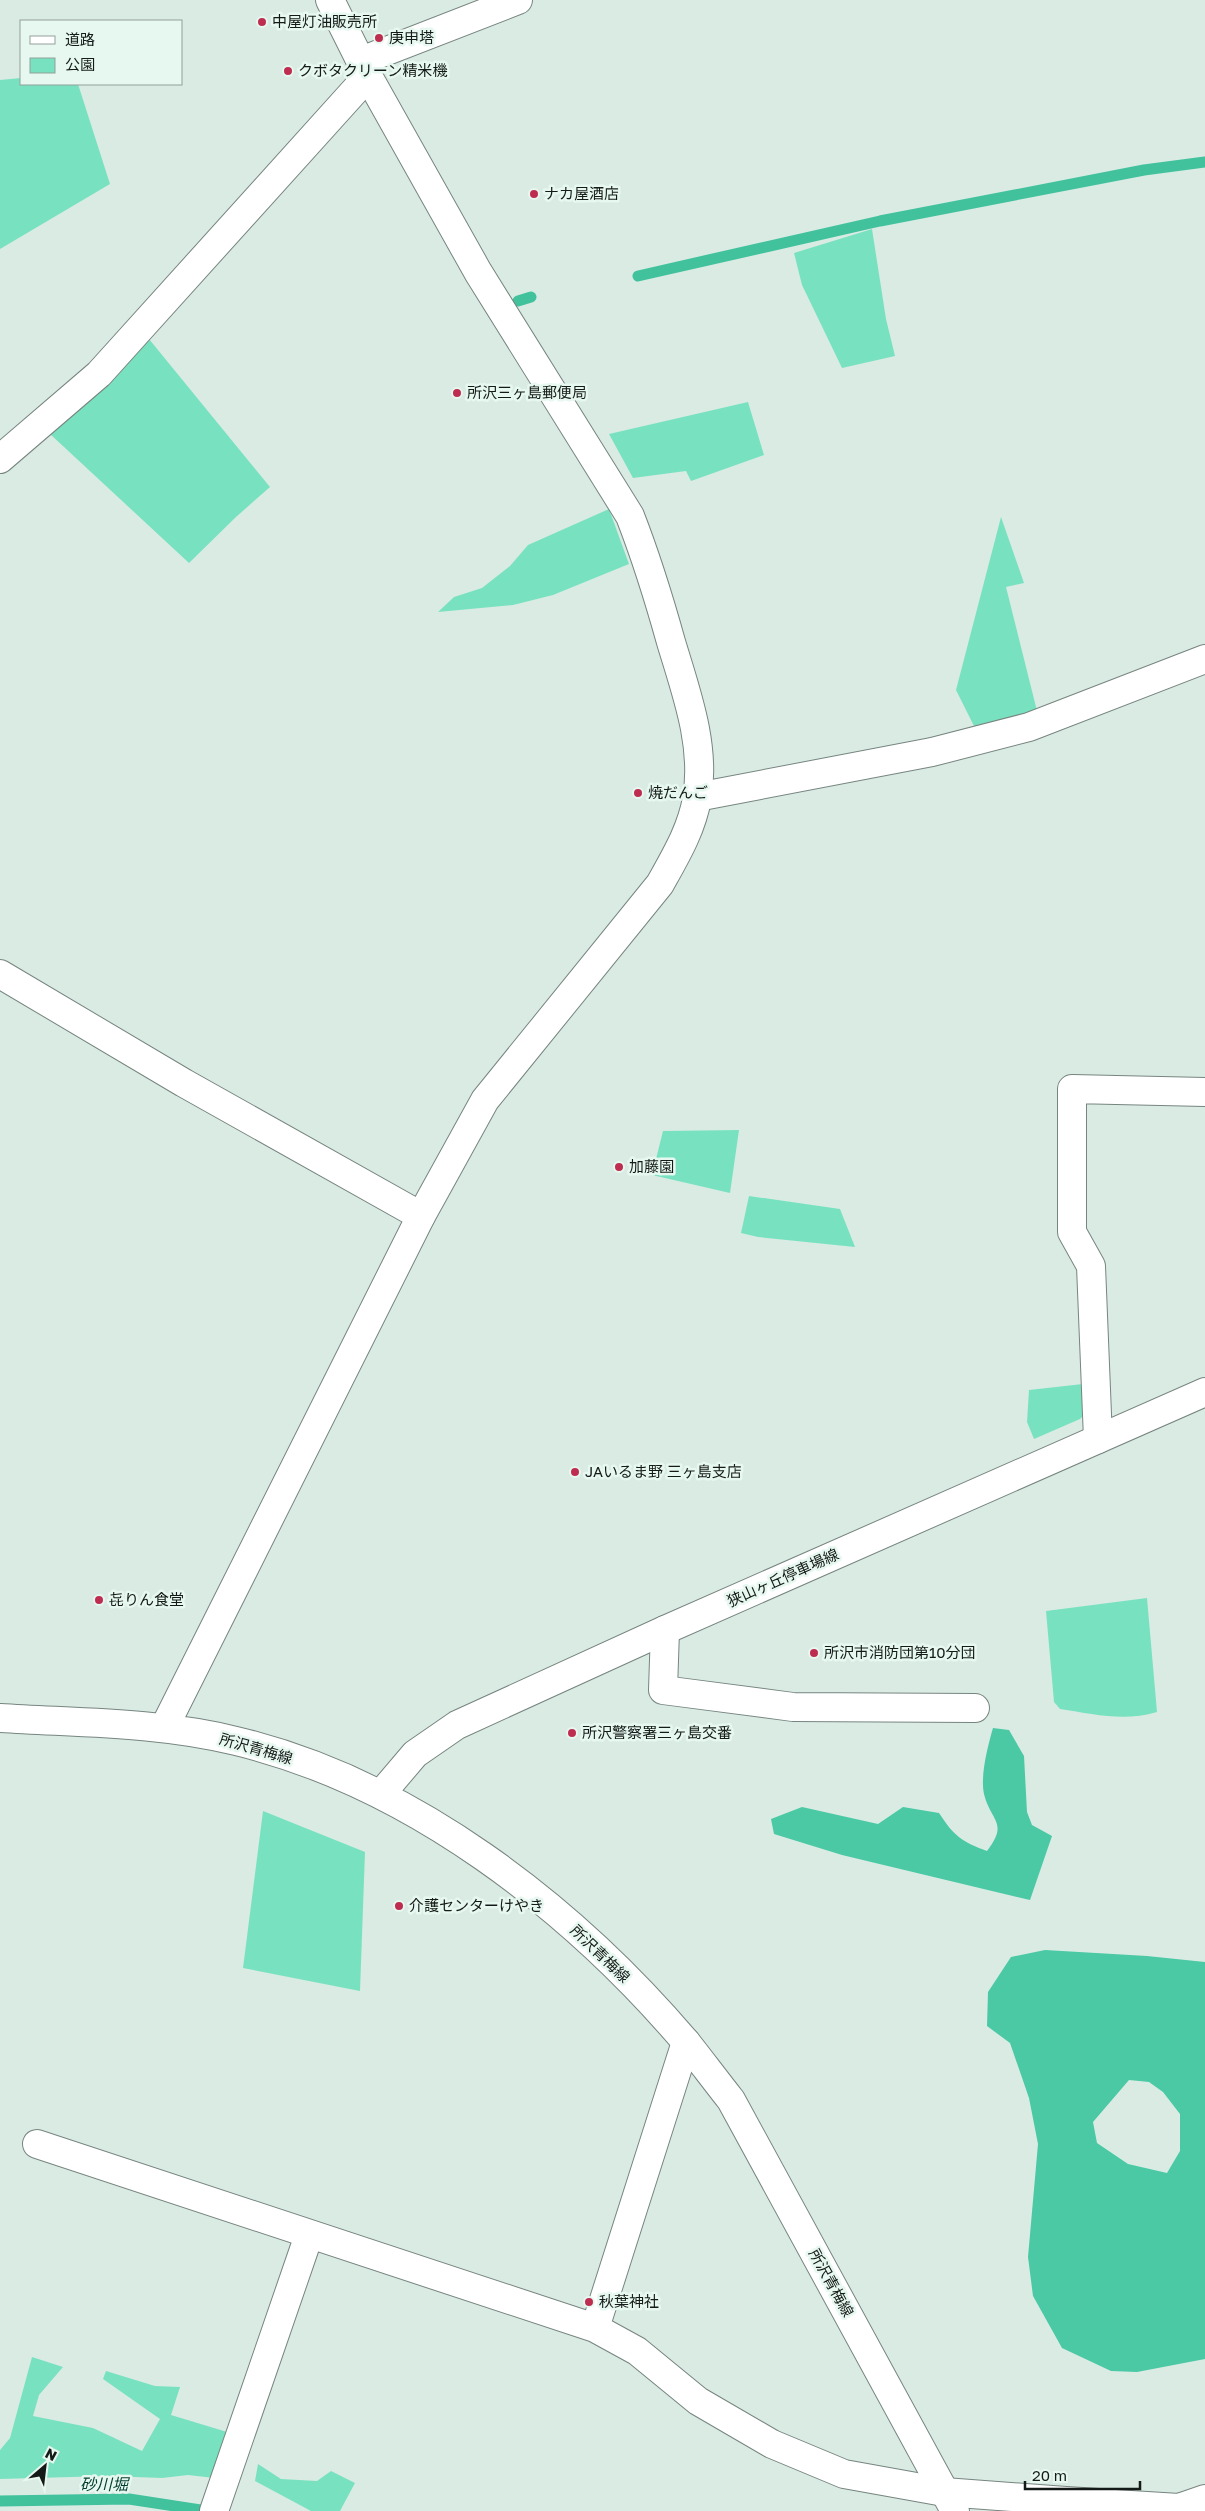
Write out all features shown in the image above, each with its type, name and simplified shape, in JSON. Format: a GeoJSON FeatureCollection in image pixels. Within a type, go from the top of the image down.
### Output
{"type":"FeatureCollection","features":[{"type":"Feature","properties":{"kind":"street"},"geometry":{"type":"LineString","coordinates":[[164,1728],[421,1216],[485,1100],[660,884],[682,846],[697,797],[698,763],[693,717],[647,558],[630,516],[478,272],[364,69],[330,0]]}},
{"type":"Feature","properties":{"kind":"street"},"geometry":{"type":"LineString","coordinates":[[0,459],[99,374],[364,69],[518,0]]}},
{"type":"Feature","properties":{"kind":"street"},"geometry":{"type":"LineString","coordinates":[[697,797],[932,752],[1029,727],[1205,659]]}},
{"type":"Feature","properties":{"kind":"street"},"geometry":{"type":"LineString","coordinates":[[0,974],[184,1083],[421,1216]]}},
{"type":"Feature","properties":{"kind":"street"},"geometry":{"type":"LineString","coordinates":[[1098,1439],[1090,1266],[1072,1232],[1072,1089],[1205,1092]]}},
{"type":"Feature","properties":{"kind":"street","name":"狭山ヶ丘停車場線"},"geometry":{"type":"LineString","coordinates":[[381,1794],[414,1754],[457,1725],[665,1630],[1205,1392]]}},
{"type":"Feature","properties":{"kind":"street"},"geometry":{"type":"LineString","coordinates":[[665,1630],[663,1690],[793,1706],[975,1708]]}},
{"type":"Feature","properties":{"kind":"street","name":"所沢青梅線"},"geometry":{"type":"LineString","coordinates":[[0,1718],[164,1728],[237,1741],[306,1763],[381,1794],[474,1850],[550,1907],[618,1970],[686,2042],[731,2100],[950,2502]]}},
{"type":"Feature","properties":{"kind":"street"},"geometry":{"type":"LineString","coordinates":[[595,2328],[686,2042]]}},
{"type":"Feature","properties":{"kind":"street"},"geometry":{"type":"LineString","coordinates":[[37,2144],[595,2328],[638,2351],[698,2401],[772,2444],[844,2474],[950,2502],[1179,2508],[1205,2499]]}},
{"type":"Feature","properties":{"kind":"street"},"geometry":{"type":"LineString","coordinates":[[217,2504],[310,2235]]}},
{"type":"Feature","properties":{"kind":"green space"},"geometry":{"type":"Polygon","coordinates":[[[20,78],[20,85],[78,85],[110,184],[0,249],[0,80],[20,78]]]}},
{"type":"Feature","properties":{"kind":"green space"},"geometry":{"type":"Polygon","coordinates":[[[872,229],[886,319],[895,356],[842,368],[802,285],[794,253],[872,229]]]}},
{"type":"Feature","properties":{"kind":"green space"},"geometry":{"type":"Polygon","coordinates":[[[149,339],[270,487],[189,563],[50,434],[91,400],[149,339]]]}},
{"type":"Feature","properties":{"kind":"green space"},"geometry":{"type":"Polygon","coordinates":[[[748,402],[764,455],[691,481],[686,471],[633,478],[609,434],[748,402]]]}},
{"type":"Feature","properties":{"kind":"green space"},"geometry":{"type":"Polygon","coordinates":[[[609,509],[629,564],[553,595],[513,605],[438,612],[454,597],[482,588],[510,566],[528,545],[609,509]]]}},
{"type":"Feature","properties":{"kind":"green space"},"geometry":{"type":"Polygon","coordinates":[[[1001,517],[1024,583],[1006,587],[1037,711],[974,726],[956,690],[1001,517]]]}},
{"type":"Feature","properties":{"kind":"green space"},"geometry":{"type":"Polygon","coordinates":[[[739,1130],[730,1193],[652,1175],[663,1131],[739,1130]]]}},
{"type":"Feature","properties":{"kind":"green space"},"geometry":{"type":"Polygon","coordinates":[[[749,1196],[840,1209],[855,1247],[758,1237],[741,1233],[749,1196]]]}},
{"type":"Feature","properties":{"kind":"green space"},"geometry":{"type":"Polygon","coordinates":[[[1092,1383],[1089,1410],[1080,1419],[1034,1439],[1027,1422],[1029,1390],[1092,1383]]]}},
{"type":"Feature","properties":{"kind":"green space"},"geometry":{"type":"Polygon","coordinates":[[[1147,1598],[1157,1712],[1121,1717],[1060,1709],[1054,1702],[1046,1611],[1147,1598]]]}},
{"type":"Feature","properties":{"kind":"green space"},"geometry":{"type":"Polygon","coordinates":[[[993,1728],[1009,1730],[1024,1756],[1027,1812],[1032,1825],[1052,1836],[1030,1900],[842,1855],[774,1834],[771,1819],[802,1807],[878,1824],[903,1807],[939,1813],[959,1837],[987,1851],[997,1834],[998,1828],[987,1803],[983,1787],[985,1761],[993,1728]]]}},
{"type":"Feature","properties":{"kind":"green space"},"geometry":{"type":"Polygon","coordinates":[[[263,1811],[365,1852],[360,1991],[243,1968],[263,1811]]]}},
{"type":"Feature","properties":{"kind":"green space"},"geometry":{"type":"Polygon","coordinates":[[[1045,1950],[1147,1956],[1205,1962],[1205,2359],[1137,2372],[1111,2371],[1062,2348],[1033,2296],[1028,2257],[1038,2144],[1029,2098],[1010,2043],[987,2026],[988,1992],[1011,1957],[1045,1950]],[[1129,2080],[1093,2122],[1097,2143],[1128,2164],[1167,2173],[1180,2151],[1180,2114],[1163,2092],[1149,2082],[1129,2080]]]}},
{"type":"Feature","properties":{"kind":"green space"},"geometry":{"type":"Polygon","coordinates":[[[32,2357],[63,2367],[39,2395],[33,2416],[93,2428],[142,2451],[160,2419],[103,2379],[106,2371],[155,2386],[180,2387],[171,2415],[247,2438],[232,2480],[188,2475],[162,2478],[108,2476],[0,2479],[0,2450],[10,2438],[32,2357]]]}},
{"type":"Feature","properties":{"kind":"green space"},"geometry":{"type":"Polygon","coordinates":[[[258,2464],[281,2479],[317,2481],[331,2471],[355,2483],[340,2511],[311,2511],[255,2481],[258,2464]]]}},
{"type":"Feature","properties":{"kind":"waterway"},"geometry":{"type":"LineString","coordinates":[[638,276],[880,221],[1144,170],[1205,162]]}},
{"type":"Feature","properties":{"kind":"waterway"},"geometry":{"type":"LineString","coordinates":[[518,301],[531,297]]}},
{"type":"Feature","properties":{"kind":"waterway","name":"砂川堀"},"geometry":{"type":"LineString","coordinates":[[0,2501],[129,2499],[207,2511]]}},
{"type":"Feature","properties":{"kind":"place","name":"中屋灯油販売所"},"geometry":{"type":"Point","coordinates":[262,22]}},
{"type":"Feature","properties":{"kind":"place","name":"庚申塔"},"geometry":{"type":"Point","coordinates":[379,38]}},
{"type":"Feature","properties":{"kind":"place","name":"クボタクリーン精米機"},"geometry":{"type":"Point","coordinates":[288,71]}},
{"type":"Feature","properties":{"kind":"place","name":"ナカ屋酒店"},"geometry":{"type":"Point","coordinates":[534,194]}},
{"type":"Feature","properties":{"kind":"place","name":"所沢三ヶ島郵便局"},"geometry":{"type":"Point","coordinates":[457,393]}},
{"type":"Feature","properties":{"kind":"place","name":"焼だんご"},"geometry":{"type":"Point","coordinates":[638,793]}},
{"type":"Feature","properties":{"kind":"place","name":"加藤園"},"geometry":{"type":"Point","coordinates":[619,1167]}},
{"type":"Feature","properties":{"kind":"place","name":"JAいるま野 三ヶ島支店"},"geometry":{"type":"Point","coordinates":[575,1472]}},
{"type":"Feature","properties":{"kind":"place","name":"㐂りん食堂"},"geometry":{"type":"Point","coordinates":[99,1600]}},
{"type":"Feature","properties":{"kind":"place","name":"所沢市消防団第10分団"},"geometry":{"type":"Point","coordinates":[814,1653]}},
{"type":"Feature","properties":{"kind":"place","name":"所沢警察署三ヶ島交番"},"geometry":{"type":"Point","coordinates":[572,1733]}},
{"type":"Feature","properties":{"kind":"place","name":"介護センターけやき"},"geometry":{"type":"Point","coordinates":[399,1906]}},
{"type":"Feature","properties":{"kind":"place","name":"秋葉神社"},"geometry":{"type":"Point","coordinates":[589,2302]}}]}
